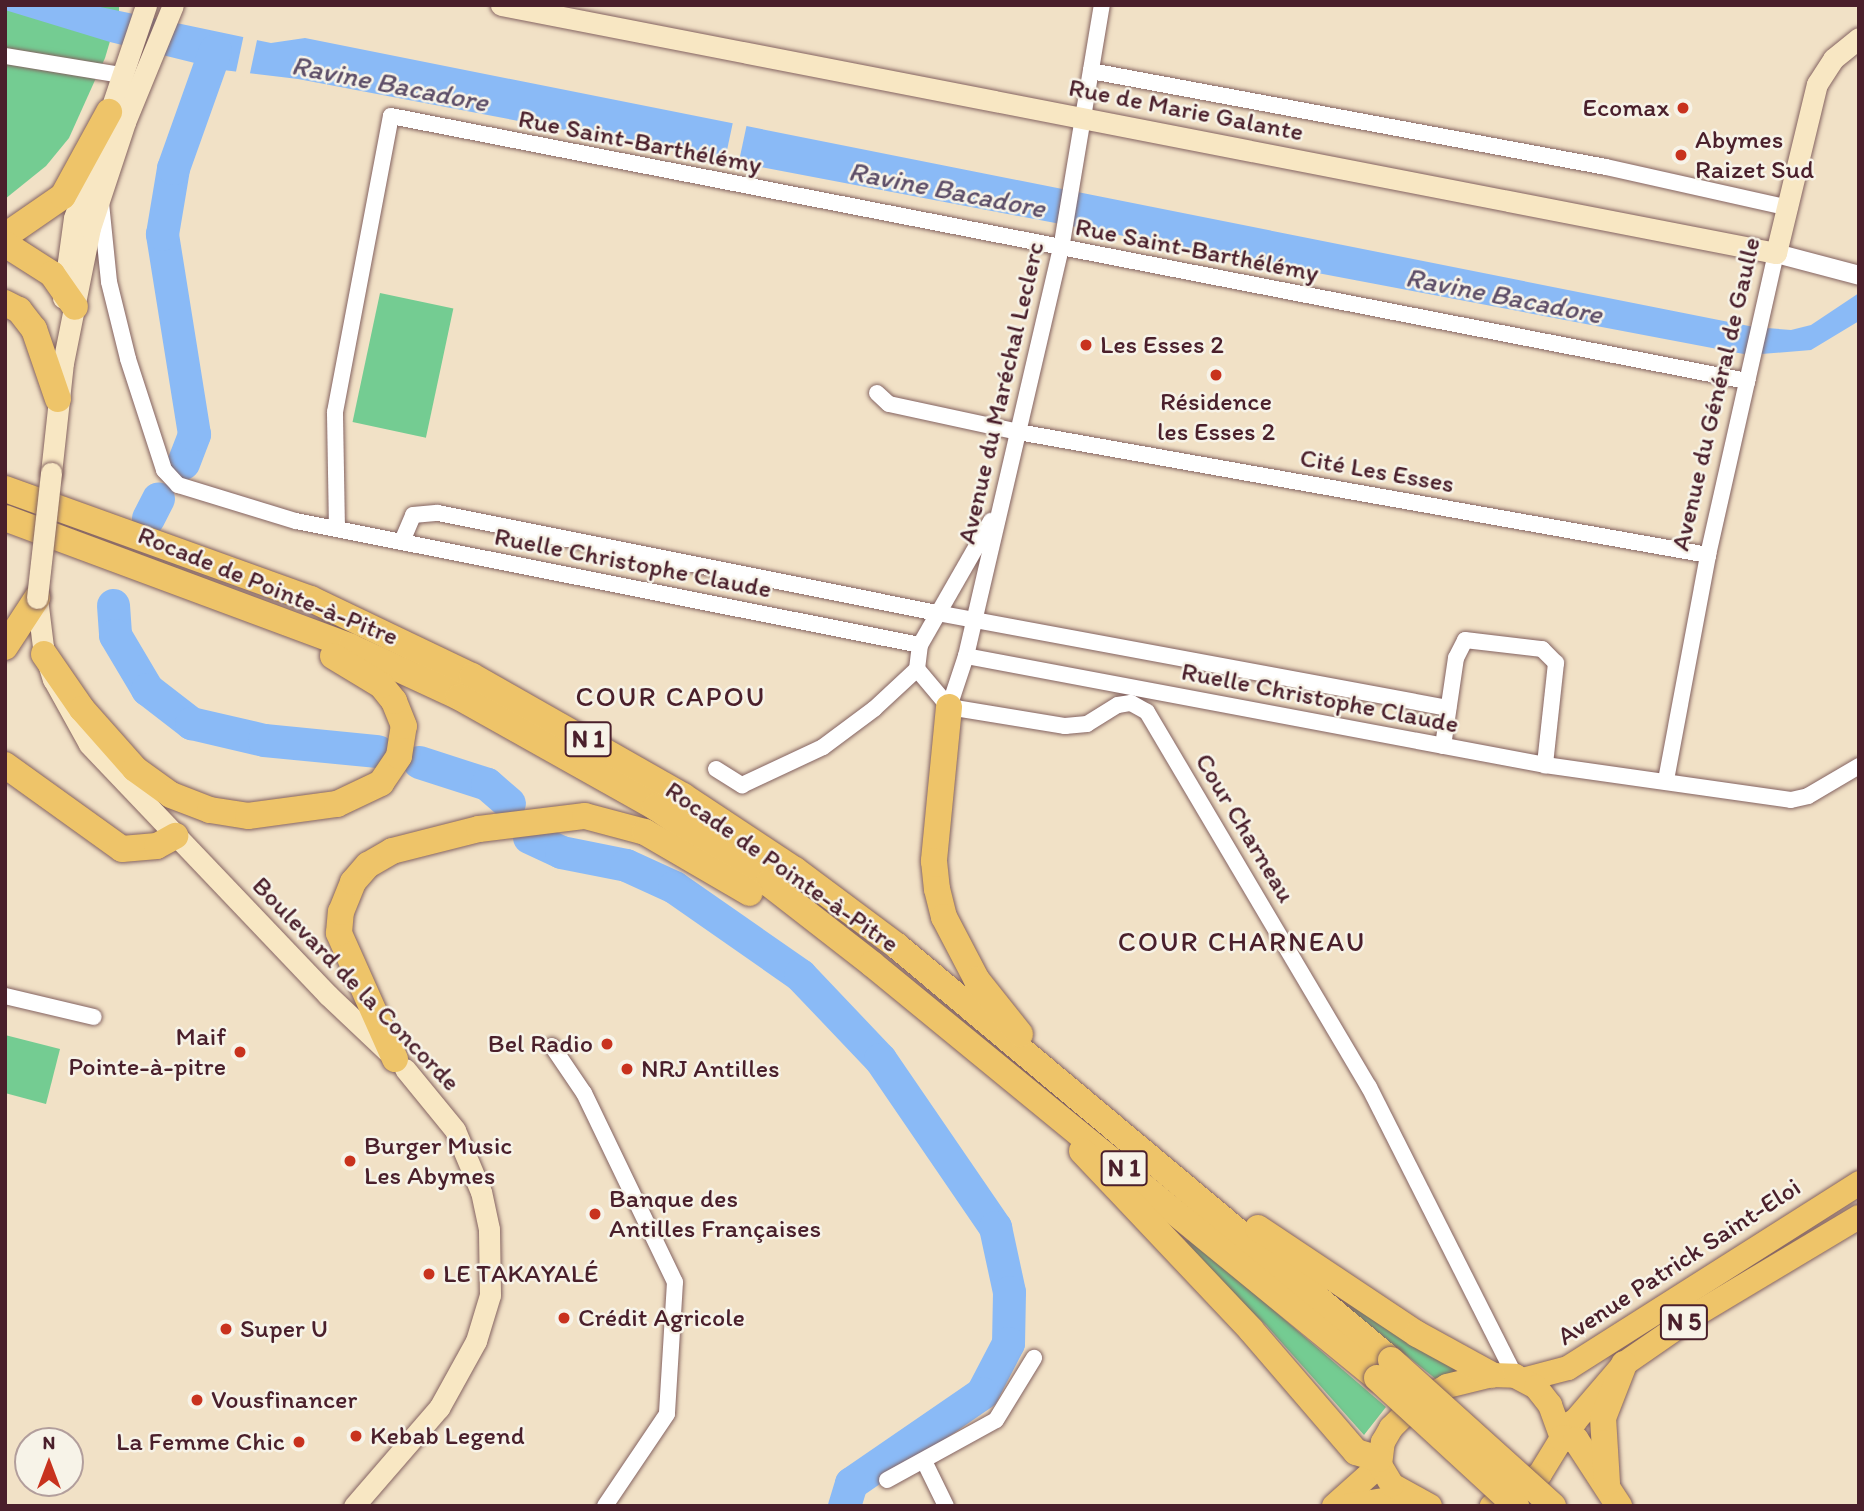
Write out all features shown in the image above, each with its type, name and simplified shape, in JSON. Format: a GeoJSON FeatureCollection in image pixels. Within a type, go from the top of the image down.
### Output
{"type":"FeatureCollection","features":[{"type":"Feature","properties":{"kind":"highway"},"geometry":{"type":"LineString","coordinates":[[5,236],[63,196],[109,112]]}},
{"type":"Feature","properties":{"kind":"highway"},"geometry":{"type":"LineString","coordinates":[[5,244],[30,257],[69,297]]}},
{"type":"Feature","properties":{"kind":"highway"},"geometry":{"type":"LineString","coordinates":[[5,303],[19,310],[34,329],[58,399]]}},
{"type":"Feature","properties":{"kind":"highway","name":"Rocade de Pointe-à-Pitre"},"geometry":{"type":"LineString","coordinates":[[5,488],[311,599],[399,639],[580,735],[816,884],[1100,1115],[1384,1369]]}},
{"type":"Feature","properties":{"kind":"highway","name":"Rocade de Pointe-à-Pitre"},"geometry":{"type":"LineString","coordinates":[[5,519],[234,600],[351,647],[459,697],[655,807],[768,883],[1028,1092],[1384,1369]]}},
{"type":"Feature","properties":{"kind":"highway"},"geometry":{"type":"LineString","coordinates":[[5,647],[37,598]]}},
{"type":"Feature","properties":{"kind":"highway"},"geometry":{"type":"LineString","coordinates":[[44,654],[89,718],[135,769],[172,795],[210,810],[248,816],[296,812],[337,804],[381,783],[399,756],[404,726],[381,685],[234,600]]}},
{"type":"Feature","properties":{"kind":"highway"},"geometry":{"type":"LineString","coordinates":[[949,707],[934,861],[937,889],[959,948],[1003,1014],[1075,1095]]}},
{"type":"Feature","properties":{"kind":"highway"},"geometry":{"type":"LineString","coordinates":[[5,765],[122,849],[157,846],[175,836]]}},
{"type":"Feature","properties":{"kind":"highway"},"geometry":{"type":"LineString","coordinates":[[400,1064],[343,950],[341,912],[353,882],[368,865],[421,841],[548,818],[596,818],[645,832],[695,857],[869,974],[890,981]]}},
{"type":"Feature","properties":{"kind":"highway"},"geometry":{"type":"LineString","coordinates":[[1003,1014],[1080,1086],[1203,1189]]}},
{"type":"Feature","properties":{"kind":"highway"},"geometry":{"type":"LineString","coordinates":[[1028,1092],[1251,1330],[1356,1452],[1379,1462]]}},
{"type":"Feature","properties":{"kind":"highway"},"geometry":{"type":"LineString","coordinates":[[1100,1115],[1417,1335],[1511,1377]]}},
{"type":"Feature","properties":{"kind":"highway"},"geometry":{"type":"LineString","coordinates":[[1613,1494],[1603,1418],[1624,1364]]}},
{"type":"Feature","properties":{"kind":"highway","name":"N 1"},"geometry":{"type":"LineString","coordinates":[[1384,1369],[1516,1506]]}},
{"type":"Feature","properties":{"kind":"highway","name":"N 1"},"geometry":{"type":"LineString","coordinates":[[1384,1369],[1553,1506]]}},
{"type":"Feature","properties":{"kind":"highway"},"geometry":{"type":"LineString","coordinates":[[1561,1433],[1576,1440],[1613,1494]]}},
{"type":"Feature","properties":{"kind":"main road"},"geometry":{"type":"LineString","coordinates":[[69,297],[74,218],[146,5]]}},
{"type":"Feature","properties":{"kind":"main road"},"geometry":{"type":"LineString","coordinates":[[69,297],[100,193],[173,5]]}},
{"type":"Feature","properties":{"kind":"main road","name":"Rue de Marie Galante"},"geometry":{"type":"LineString","coordinates":[[501,5],[1776,253]]}},
{"type":"Feature","properties":{"kind":"main road","name":"Avenue du Général de Gaulle"},"geometry":{"type":"LineString","coordinates":[[1776,253],[1817,84],[1833,60],[1859,38]]}},
{"type":"Feature","properties":{"kind":"main road","name":"Boulevard de la Concorde"},"geometry":{"type":"LineString","coordinates":[[69,297],[37,598],[44,654],[65,705],[89,744],[175,836],[400,1064],[455,1130],[481,1192],[489,1229],[490,1296],[476,1341],[439,1408],[354,1506]]}},
{"type":"Feature","properties":{"kind":"main road","name":"Avenue Patrick Saint-Eloi"},"geometry":{"type":"LineString","coordinates":[[1379,1462],[1391,1428],[1415,1404],[1447,1386],[1568,1368],[1859,1183]]}},
{"type":"Feature","properties":{"kind":"main road","name":"Avenue Patrick Saint-Eloi"},"geometry":{"type":"LineString","coordinates":[[1561,1433],[1575,1421],[1624,1364],[1695,1315],[1858,1220]]}},
{"type":"Feature","properties":{"kind":"main road"},"geometry":{"type":"LineString","coordinates":[[1492,1506],[1540,1474],[1561,1433],[1550,1405],[1511,1377]]}},
{"type":"Feature","properties":{"kind":"main road"},"geometry":{"type":"LineString","coordinates":[[1334,1506],[1379,1462],[1392,1485],[1422,1503]]}},
{"type":"Feature","properties":{"kind":"main road"},"geometry":{"type":"LineString","coordinates":[[1345,1506],[1422,1503]]}},
{"type":"Feature","properties":{"kind":"street","name":"Avenue du Maréchal Leclerc"},"geometry":{"type":"LineString","coordinates":[[949,707],[966,656],[1062,242],[1102,5]]}},
{"type":"Feature","properties":{"kind":"street"},"geometry":{"type":"LineString","coordinates":[[5,56],[125,66]]}},
{"type":"Feature","properties":{"kind":"street"},"geometry":{"type":"LineString","coordinates":[[1091,71],[1606,167],[1789,208]]}},
{"type":"Feature","properties":{"kind":"street","name":"Rue Saint-Barthélémy"},"geometry":{"type":"LineString","coordinates":[[337,529],[335,412],[391,116],[1748,375]]}},
{"type":"Feature","properties":{"kind":"street","name":"Ruelle Christophe Claude"},"geometry":{"type":"LineString","coordinates":[[100,193],[109,282],[164,470],[178,485],[200,495],[337,529],[403,539],[508,565],[920,645]]}},
{"type":"Feature","properties":{"kind":"street","name":"Rue de Marie Galante"},"geometry":{"type":"LineString","coordinates":[[1776,253],[1858,274]]}},
{"type":"Feature","properties":{"kind":"street","name":"Avenue du Général de Gaulle"},"geometry":{"type":"LineString","coordinates":[[1666,780],[1708,555],[1776,253]]}},
{"type":"Feature","properties":{"kind":"street","name":"Cité Les Esses"},"geometry":{"type":"LineString","coordinates":[[877,393],[889,404],[1018,432],[1708,555]]}},
{"type":"Feature","properties":{"kind":"street"},"geometry":{"type":"LineString","coordinates":[[716,769],[742,785],[823,747],[917,669],[920,645],[998,510]]}},
{"type":"Feature","properties":{"kind":"street"},"geometry":{"type":"LineString","coordinates":[[403,539],[413,515],[438,513],[973,620],[1448,708]]}},
{"type":"Feature","properties":{"kind":"street"},"geometry":{"type":"LineString","coordinates":[[1443,746],[1456,658],[1465,640],[1550,654],[1556,663],[1545,765]]}},
{"type":"Feature","properties":{"kind":"street","name":"Ruelle Christophe Claude"},"geometry":{"type":"LineString","coordinates":[[966,656],[1545,765],[1666,780],[1791,800],[1808,796],[1859,766]]}},
{"type":"Feature","properties":{"kind":"street"},"geometry":{"type":"LineString","coordinates":[[917,669],[949,707]]}},
{"type":"Feature","properties":{"kind":"street","name":"Cour Charneau"},"geometry":{"type":"LineString","coordinates":[[949,707],[1065,726],[1087,724],[1118,705],[1131,704],[1147,712],[1369,1087],[1511,1377]]}},
{"type":"Feature","properties":{"kind":"street"},"geometry":{"type":"LineString","coordinates":[[5,996],[94,1017]]}},
{"type":"Feature","properties":{"kind":"street"},"geometry":{"type":"LineString","coordinates":[[552,1046],[584,1093],[675,1283],[667,1414],[605,1506]]}},
{"type":"Feature","properties":{"kind":"street"},"geometry":{"type":"LineString","coordinates":[[887,1480],[996,1420],[1034,1358]]}},
{"type":"Feature","properties":{"kind":"street"},"geometry":{"type":"LineString","coordinates":[[924,1461],[946,1506]]}},
{"type":"Feature","properties":{"kind":"green space"},"geometry":{"type":"Polygon","coordinates":[[[5,5],[119,5],[119,11],[105,58],[69,138],[46,166],[5,199],[5,5]]]}},
{"type":"Feature","properties":{"kind":"green space"},"geometry":{"type":"Polygon","coordinates":[[[380,293],[453,309],[426,438],[353,422],[380,293]]]}},
{"type":"Feature","properties":{"kind":"green space"},"geometry":{"type":"Polygon","coordinates":[[[5,1035],[60,1049],[46,1104],[5,1093],[5,1035]]]}},
{"type":"Feature","properties":{"kind":"green space"},"geometry":{"type":"Polygon","coordinates":[[[1191,1239],[1386,1407],[1364,1435],[1266,1325],[1178,1243],[1191,1239]]]}},
{"type":"Feature","properties":{"kind":"green space"},"geometry":{"type":"Polygon","coordinates":[[[1285,1258],[1468,1368],[1437,1380],[1285,1258]]]}},
{"type":"Feature","properties":{"kind":"water","name":"Ravine Bacadore"},"geometry":{"type":"Polygon","coordinates":[[[5,5],[91,5],[271,43],[305,38],[1754,327],[1791,330],[1811,325],[1859,293],[1859,321],[1811,350],[1749,355],[298,79],[223,70],[110,42],[5,10],[5,5]]]}},
{"type":"Feature","properties":{"kind":"pier"},"geometry":{"type":"Polygon","coordinates":[[[244,34],[258,37],[249,78],[235,75],[244,34]]]}},
{"type":"Feature","properties":{"kind":"pier"},"geometry":{"type":"Polygon","coordinates":[[[733,122],[747,125],[738,168],[724,165],[733,122]]]}},
{"type":"Feature","properties":{"kind":"waterway"},"geometry":{"type":"LineString","coordinates":[[183,463],[194,434],[162,234],[173,168],[215,50]]}},
{"type":"Feature","properties":{"kind":"waterway"},"geometry":{"type":"LineString","coordinates":[[148,518],[158,498]]}},
{"type":"Feature","properties":{"kind":"waterway"},"geometry":{"type":"LineString","coordinates":[[113,605],[115,635],[147,689],[191,723],[264,740],[377,751]]}},
{"type":"Feature","properties":{"kind":"waterway"},"geometry":{"type":"LineString","coordinates":[[419,762],[487,784],[509,803]]}},
{"type":"Feature","properties":{"kind":"waterway"},"geometry":{"type":"LineString","coordinates":[[529,837],[561,852],[626,865],[674,887],[800,975],[880,1059],[995,1227],[1009,1292],[1008,1343],[982,1393],[851,1483],[844,1506]]}},
{"type":"Feature","properties":{"kind":"place","name":"Ecomax"},"geometry":{"type":"Point","coordinates":[1683,108]}},
{"type":"Feature","properties":{"kind":"place","name":"Abymes Raizet Sud"},"geometry":{"type":"Point","coordinates":[1681,155]}},
{"type":"Feature","properties":{"kind":"place","name":"Les Esses 2"},"geometry":{"type":"Point","coordinates":[1086,345]}},
{"type":"Feature","properties":{"kind":"place","name":"Résidence les Esses 2"},"geometry":{"type":"Point","coordinates":[1216,375]}},
{"type":"Feature","properties":{"kind":"place","name":"Bel Radio"},"geometry":{"type":"Point","coordinates":[607,1044]}},
{"type":"Feature","properties":{"kind":"place","name":"Maif Pointe-à-pitre"},"geometry":{"type":"Point","coordinates":[240,1052]}},
{"type":"Feature","properties":{"kind":"place","name":"NRJ Antilles"},"geometry":{"type":"Point","coordinates":[627,1069]}},
{"type":"Feature","properties":{"kind":"place","name":"Burger Music Les Abymes"},"geometry":{"type":"Point","coordinates":[350,1161]}},
{"type":"Feature","properties":{"kind":"place","name":"Banque des Antilles Françaises"},"geometry":{"type":"Point","coordinates":[595,1214]}},
{"type":"Feature","properties":{"kind":"place","name":"LE TAKAYALÉ"},"geometry":{"type":"Point","coordinates":[429,1274]}},
{"type":"Feature","properties":{"kind":"place","name":"Crédit Agricole"},"geometry":{"type":"Point","coordinates":[564,1318]}},
{"type":"Feature","properties":{"kind":"place","name":"Super U"},"geometry":{"type":"Point","coordinates":[226,1329]}},
{"type":"Feature","properties":{"kind":"place","name":"Vousfinancer"},"geometry":{"type":"Point","coordinates":[197,1400]}},
{"type":"Feature","properties":{"kind":"place","name":"Kebab Legend"},"geometry":{"type":"Point","coordinates":[356,1436]}},
{"type":"Feature","properties":{"kind":"place","name":"La Femme Chic"},"geometry":{"type":"Point","coordinates":[299,1442]}},
{"type":"Feature","properties":{"kind":"district","name":"COUR CAPOU"},"geometry":{"type":"Point","coordinates":[671,696]}},
{"type":"Feature","properties":{"kind":"district","name":"COUR CHARNEAU"},"geometry":{"type":"Point","coordinates":[1242,941]}}]}
